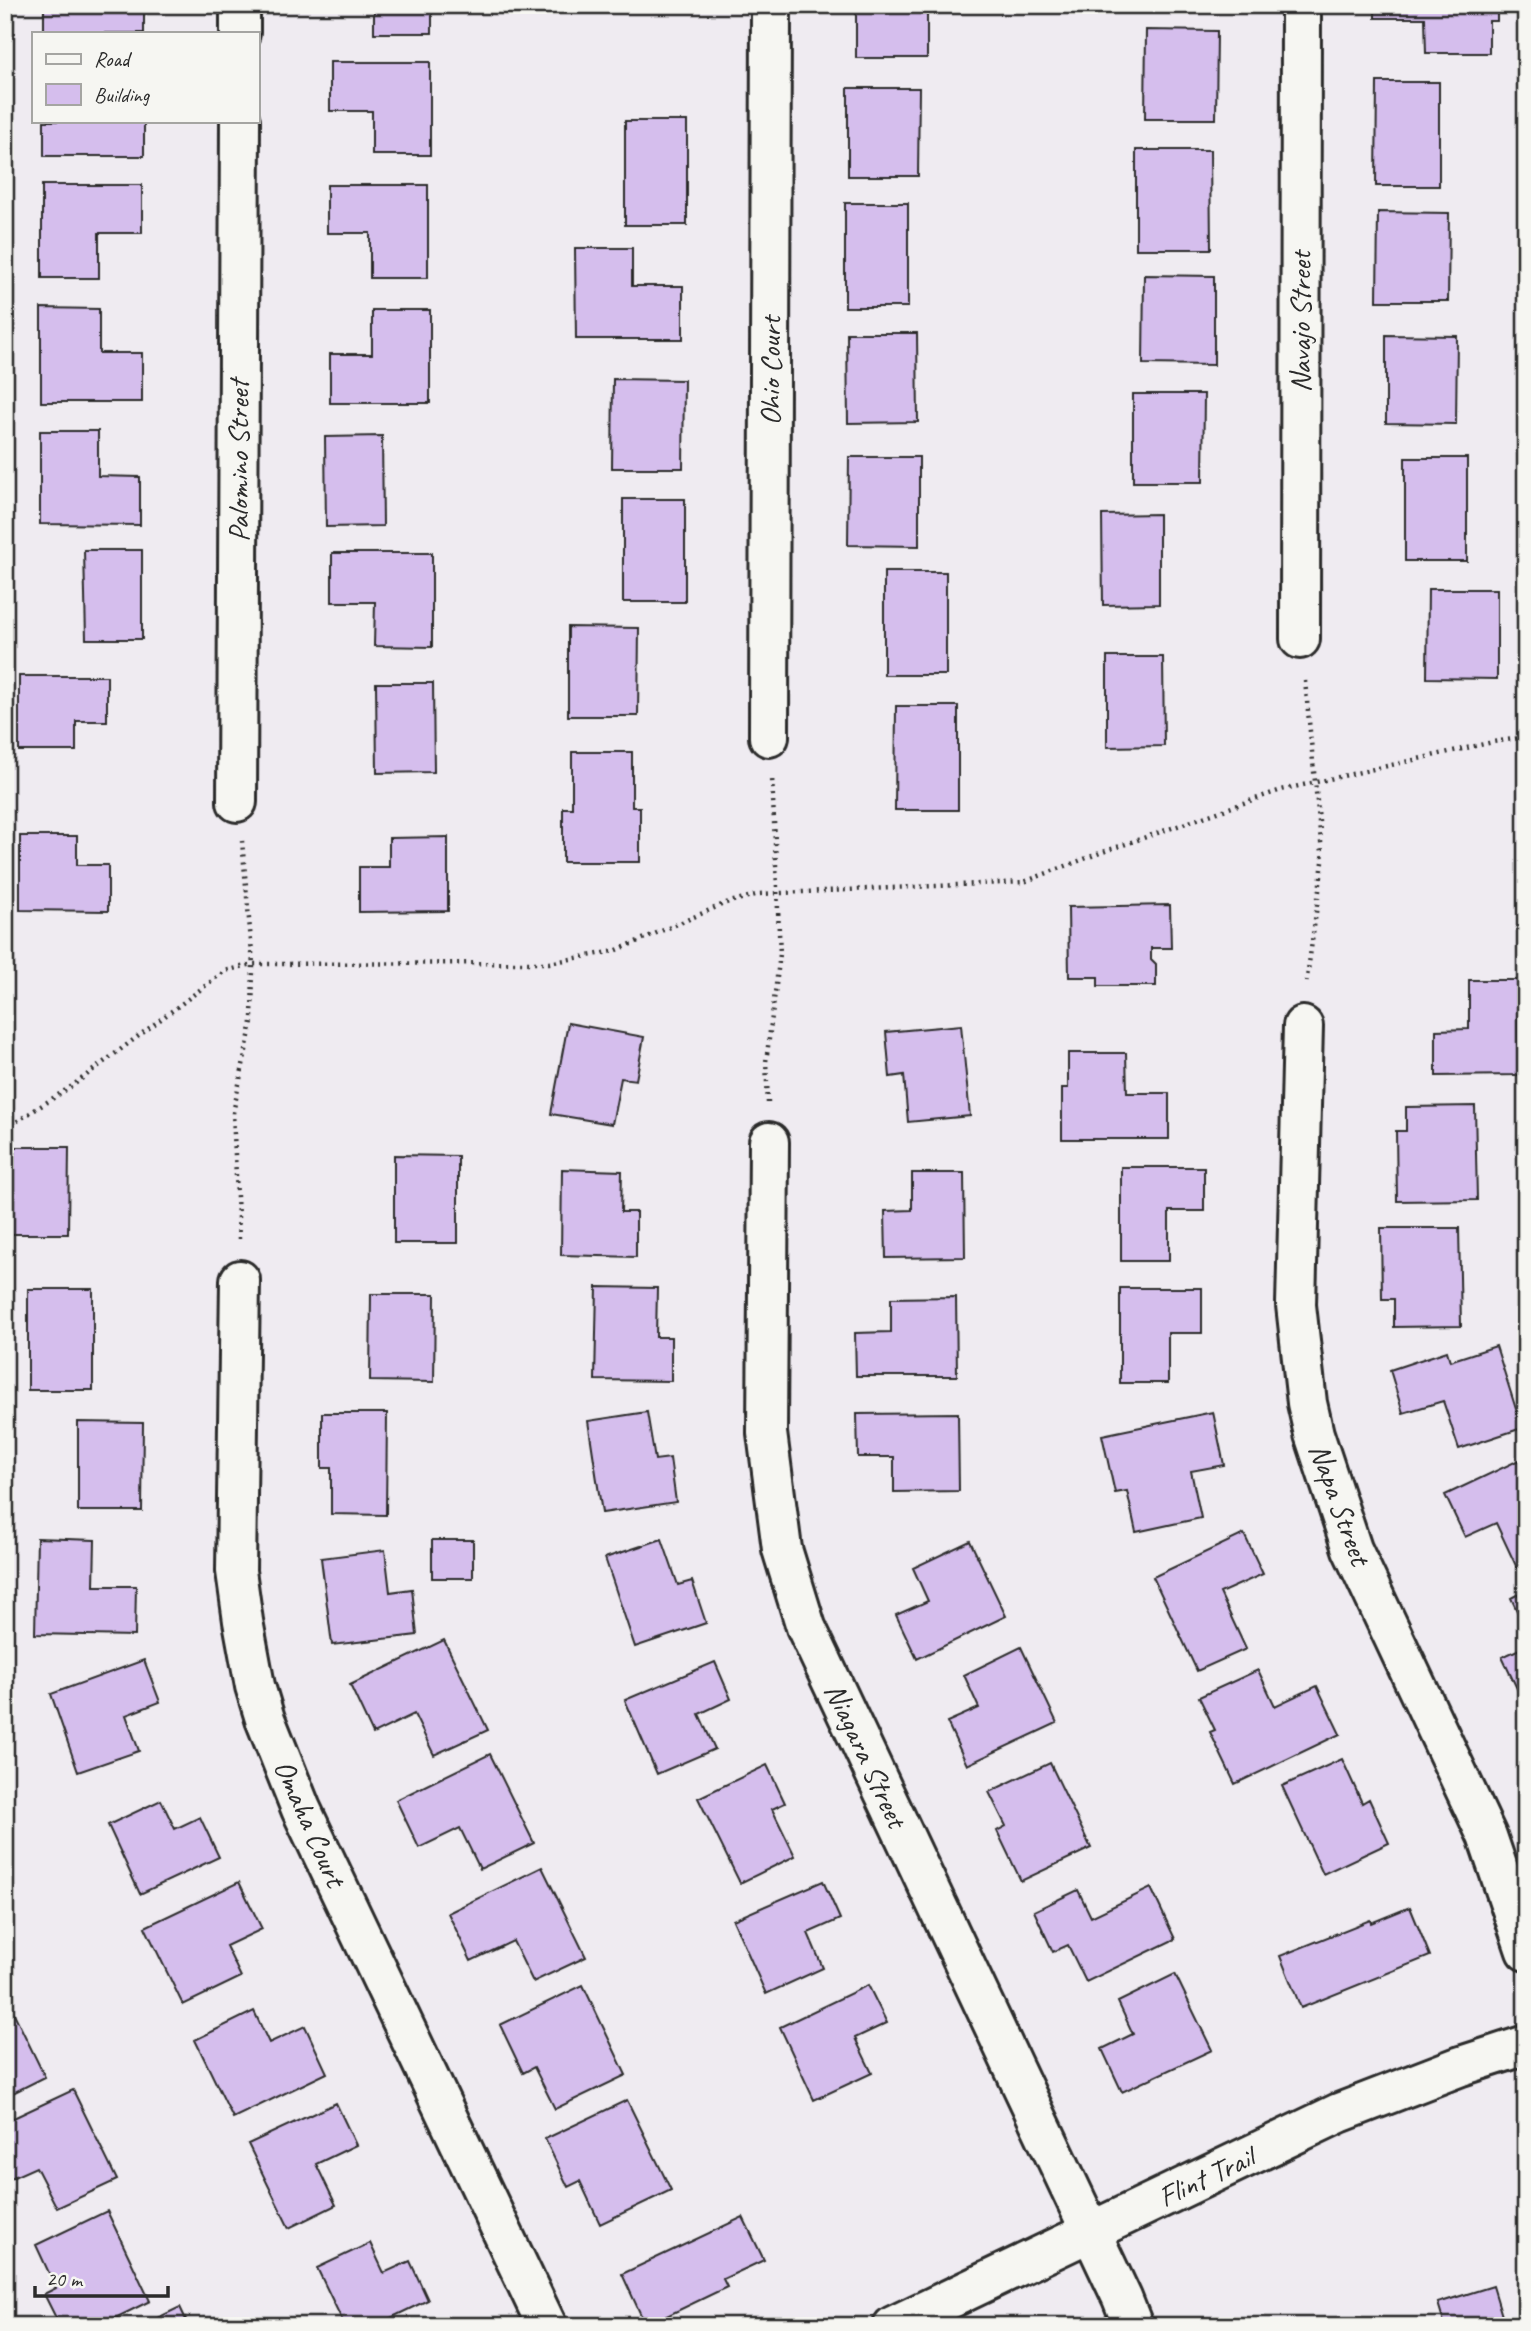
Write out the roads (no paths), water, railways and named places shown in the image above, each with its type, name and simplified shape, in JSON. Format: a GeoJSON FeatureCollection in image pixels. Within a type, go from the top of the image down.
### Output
{"type":"FeatureCollection","features":[{"type":"Feature","properties":{"kind":"street"},"geometry":{"type":"LineString","coordinates":[[240,5],[240,32]]}},
{"type":"Feature","properties":{"kind":"street","name":"Ohio Court"},"geometry":{"type":"LineString","coordinates":[[769,737],[771,5]]}},
{"type":"Feature","properties":{"kind":"street","name":"Navajo Street"},"geometry":{"type":"LineString","coordinates":[[1300,639],[1301,5]]}},
{"type":"Feature","properties":{"kind":"street","name":"Palomino Street"},"geometry":{"type":"LineString","coordinates":[[237,802],[240,122]]}},
{"type":"Feature","properties":{"kind":"street","name":"Napa Street"},"geometry":{"type":"LineString","coordinates":[[1303,1026],[1296,1305],[1307,1403],[1314,1434],[1352,1549],[1487,1836],[1526,1951]]}},
{"type":"Feature","properties":{"kind":"street","name":"Niagara Street"},"geometry":{"type":"LineString","coordinates":[[769,1142],[767,1433],[782,1549],[806,1627],[1133,2326]]}},
{"type":"Feature","properties":{"kind":"street","name":"Omaha Court"},"geometry":{"type":"LineString","coordinates":[[240,1280],[236,1571],[255,1686],[265,1719],[301,1809],[547,2326]]}},
{"type":"Feature","properties":{"kind":"street","name":"Flint Trail"},"geometry":{"type":"LineString","coordinates":[[893,2326],[1339,2113],[1461,2066],[1526,2045]]}}]}
